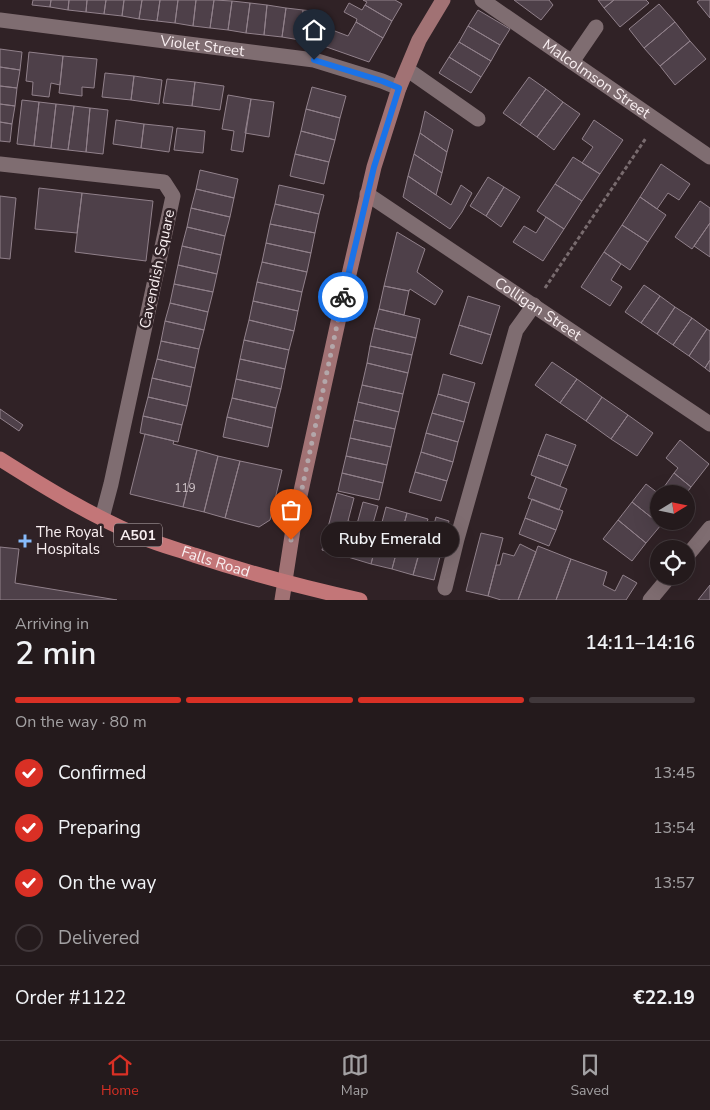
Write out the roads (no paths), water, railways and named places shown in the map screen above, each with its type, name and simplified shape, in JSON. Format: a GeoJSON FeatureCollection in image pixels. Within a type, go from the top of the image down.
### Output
{"type":"FeatureCollection","features":[{"type":"Feature","properties":{"kind":"main road"},"geometry":{"type":"LineString","coordinates":[[282,600],[294,523],[367,194],[399,88],[419,40],[443,0]]}},
{"type":"Feature","properties":{"kind":"main road","name":"Falls Road"},"geometry":{"type":"LineString","coordinates":[[0,459],[49,490],[144,538],[227,566],[360,600]]}},
{"type":"Feature","properties":{"kind":"street","name":"Malcolmson Street"},"geometry":{"type":"LineString","coordinates":[[482,0],[710,157]]}},
{"type":"Feature","properties":{"kind":"street","name":"Violet Street"},"geometry":{"type":"LineString","coordinates":[[0,20],[314,60],[399,88]]}},
{"type":"Feature","properties":{"kind":"street"},"geometry":{"type":"LineString","coordinates":[[572,62],[596,27]]}},
{"type":"Feature","properties":{"kind":"street"},"geometry":{"type":"LineString","coordinates":[[408,70],[478,119]]}},
{"type":"Feature","properties":{"kind":"street","name":"Cavendish Square"},"geometry":{"type":"LineString","coordinates":[[0,164],[164,182],[173,196],[102,518]]}},
{"type":"Feature","properties":{"kind":"street","name":"Colligan Street"},"geometry":{"type":"LineString","coordinates":[[367,194],[710,424]]}},
{"type":"Feature","properties":{"kind":"street"},"geometry":{"type":"LineString","coordinates":[[445,588],[516,330],[534,305]]}},
{"type":"Feature","properties":{"kind":"street"},"geometry":{"type":"LineString","coordinates":[[695,546],[710,528]]}},
{"type":"Feature","properties":{"kind":"street"},"geometry":{"type":"LineString","coordinates":[[650,600],[662,585]]}},
{"type":"Feature","properties":{"kind":"place","name":"Ruby Emerald"},"geometry":{"type":"Point","coordinates":[291,540]}},
{"type":"Feature","properties":{"kind":"place","name":"The Royal Hospitals"},"geometry":{"type":"Point","coordinates":[25,541]}}]}
